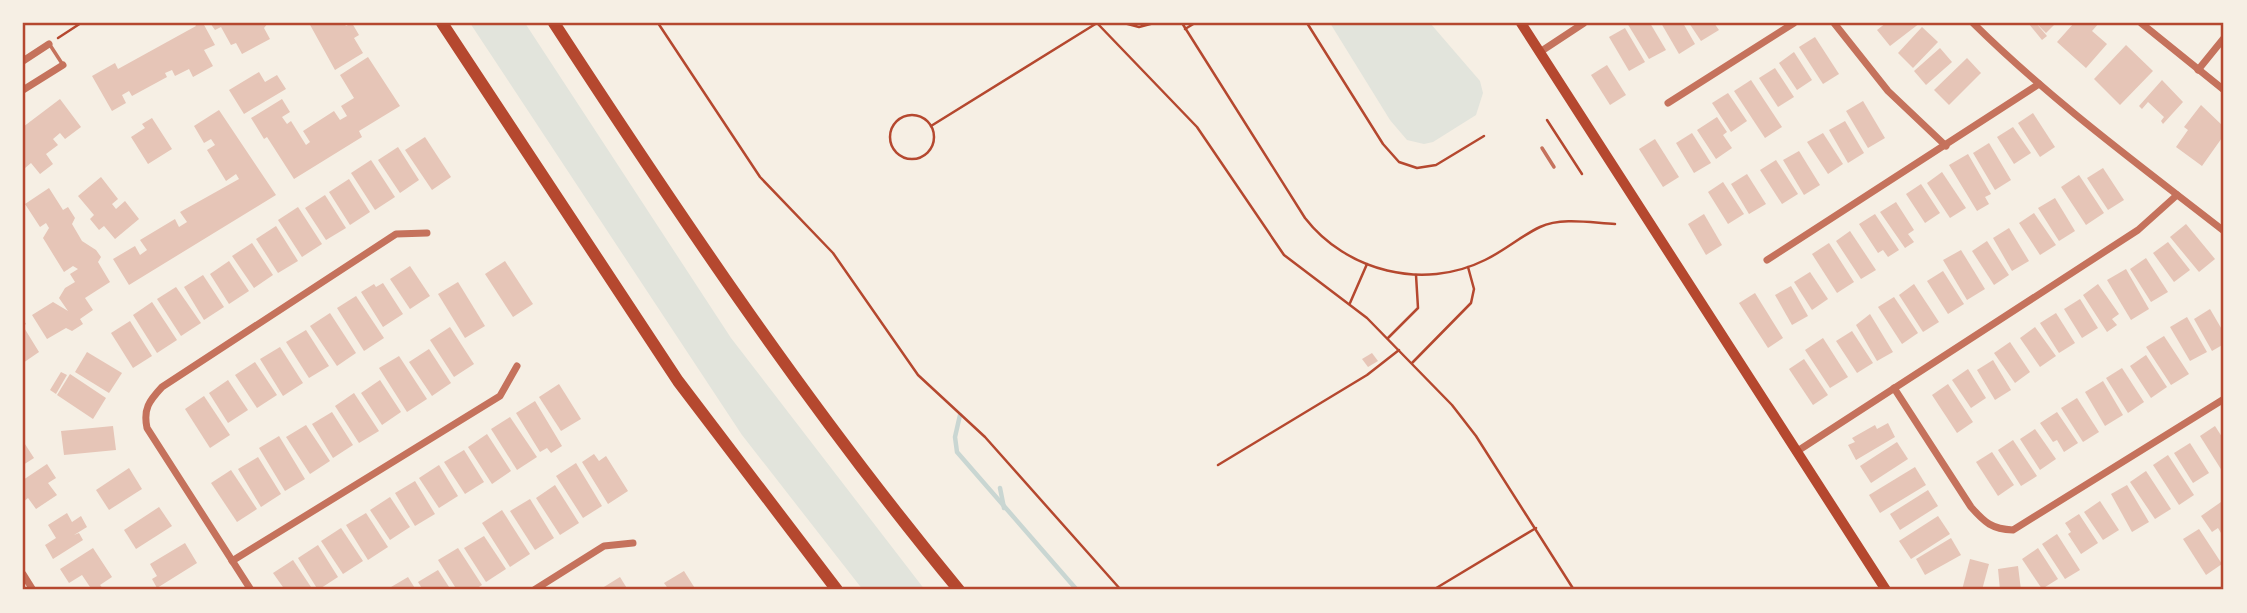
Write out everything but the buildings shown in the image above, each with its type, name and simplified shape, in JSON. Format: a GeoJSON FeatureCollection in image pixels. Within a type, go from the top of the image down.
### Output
{"type":"FeatureCollection","features":[{"type":"Feature","properties":{"kind":"highway"},"geometry":{"type":"LineString","coordinates":[[442,23],[678,382],[834,590]]}},
{"type":"Feature","properties":{"kind":"highway"},"geometry":{"type":"LineString","coordinates":[[554,23],[751,320],[852,458],[959,590]]}},
{"type":"Feature","properties":{"kind":"main road"},"geometry":{"type":"LineString","coordinates":[[1521,23],[1886,590]]}},
{"type":"Feature","properties":{"kind":"street"},"geometry":{"type":"LineString","coordinates":[[1539,52],[1584,23]]}},
{"type":"Feature","properties":{"kind":"street"},"geometry":{"type":"LineString","coordinates":[[1668,103],[1794,23]]}},
{"type":"Feature","properties":{"kind":"street"},"geometry":{"type":"LineString","coordinates":[[1835,23],[1888,91],[1946,146]]}},
{"type":"Feature","properties":{"kind":"street"},"geometry":{"type":"LineString","coordinates":[[1973,23],[2095,134],[2224,231]]}},
{"type":"Feature","properties":{"kind":"street"},"geometry":{"type":"LineString","coordinates":[[2141,23],[2224,90]]}},
{"type":"Feature","properties":{"kind":"street"},"geometry":{"type":"LineString","coordinates":[[2198,70],[2224,37]]}},
{"type":"Feature","properties":{"kind":"street"},"geometry":{"type":"LineString","coordinates":[[23,61],[49,44]]}},
{"type":"Feature","properties":{"kind":"street"},"geometry":{"type":"LineString","coordinates":[[23,90],[63,65]]}},
{"type":"Feature","properties":{"kind":"street"},"geometry":{"type":"LineString","coordinates":[[1767,260],[2039,84]]}},
{"type":"Feature","properties":{"kind":"street"},"geometry":{"type":"LineString","coordinates":[[1796,452],[2138,230],[2177,195]]}},
{"type":"Feature","properties":{"kind":"street"},"geometry":{"type":"LineString","coordinates":[[251,590],[154,440],[144,413],[162,387],[396,234],[428,233]]}},
{"type":"Feature","properties":{"kind":"street"},"geometry":{"type":"LineString","coordinates":[[232,561],[500,396],[517,366]]}},
{"type":"Feature","properties":{"kind":"street"},"geometry":{"type":"LineString","coordinates":[[1894,387],[1971,508],[1986,524],[1997,530],[2013,530],[2224,399]]}},
{"type":"Feature","properties":{"kind":"street"},"geometry":{"type":"LineString","coordinates":[[534,590],[604,546],[633,543]]}},
{"type":"Feature","properties":{"kind":"street"},"geometry":{"type":"LineString","coordinates":[[23,574],[33,590]]}},
{"type":"Feature","properties":{"kind":"lane"},"geometry":{"type":"LineString","coordinates":[[49,44],[63,65]]}},
{"type":"Feature","properties":{"kind":"lane"},"geometry":{"type":"LineString","coordinates":[[1542,148],[1554,167]]}},
{"type":"Feature","properties":{"kind":"path"},"geometry":{"type":"LineString","coordinates":[[49,44],[81,23]]}},
{"type":"Feature","properties":{"kind":"path"},"geometry":{"type":"LineString","coordinates":[[658,23],[760,177],[833,253],[918,375],[985,436],[1121,590]]}},
{"type":"Feature","properties":{"kind":"path"},"geometry":{"type":"LineString","coordinates":[[931,126],[1097,23],[1197,127],[1271,240],[1284,255],[1349,304],[1388,338],[1452,405],[1476,436],[1574,590]]}},
{"type":"Feature","properties":{"kind":"path"},"geometry":{"type":"LineString","coordinates":[[1124,23],[1139,27],[1154,23]]}},
{"type":"Feature","properties":{"kind":"path"},"geometry":{"type":"LineString","coordinates":[[1182,23],[1316,233],[1334,247],[1367,264],[1416,275],[1468,267],[1540,227],[1564,222],[1615,224]]}},
{"type":"Feature","properties":{"kind":"path"},"geometry":{"type":"LineString","coordinates":[[1185,29],[1195,23]]}},
{"type":"Feature","properties":{"kind":"path"},"geometry":{"type":"LineString","coordinates":[[1307,23],[1383,144],[1399,162],[1417,168],[1436,164],[1484,136]]}},
{"type":"Feature","properties":{"kind":"path"},"geometry":{"type":"LineString","coordinates":[[914,115],[931,126],[932,144],[924,155],[904,158],[892,147],[890,133],[899,118],[914,115]]}},
{"type":"Feature","properties":{"kind":"path"},"geometry":{"type":"LineString","coordinates":[[1547,120],[1582,174]]}},
{"type":"Feature","properties":{"kind":"path"},"geometry":{"type":"LineString","coordinates":[[1349,304],[1367,264]]}},
{"type":"Feature","properties":{"kind":"path"},"geometry":{"type":"LineString","coordinates":[[1412,363],[1471,303],[1474,289],[1468,267]]}},
{"type":"Feature","properties":{"kind":"path"},"geometry":{"type":"LineString","coordinates":[[1388,338],[1418,308],[1416,275]]}},
{"type":"Feature","properties":{"kind":"path"},"geometry":{"type":"LineString","coordinates":[[1218,466],[1367,375],[1399,349]]}},
{"type":"Feature","properties":{"kind":"path"},"geometry":{"type":"LineString","coordinates":[[1433,590],[1536,528]]}},
{"type":"Feature","properties":{"kind":"shaded area"},"geometry":{"type":"Polygon","coordinates":[[[470,23],[525,23],[731,338],[925,590],[863,590],[742,435],[470,23]]]}},
{"type":"Feature","properties":{"kind":"shaded area"},"geometry":{"type":"Polygon","coordinates":[[[1330,23],[1430,23],[1480,81],[1483,93],[1476,115],[1433,142],[1424,144],[1407,140],[1390,120],[1330,23]]]}},
{"type":"Feature","properties":{"kind":"waterway"},"geometry":{"type":"LineString","coordinates":[[960,415],[955,437],[957,452],[1077,590]]}},
{"type":"Feature","properties":{"kind":"waterway"},"geometry":{"type":"LineString","coordinates":[[1000,488],[1004,508]]}}]}
